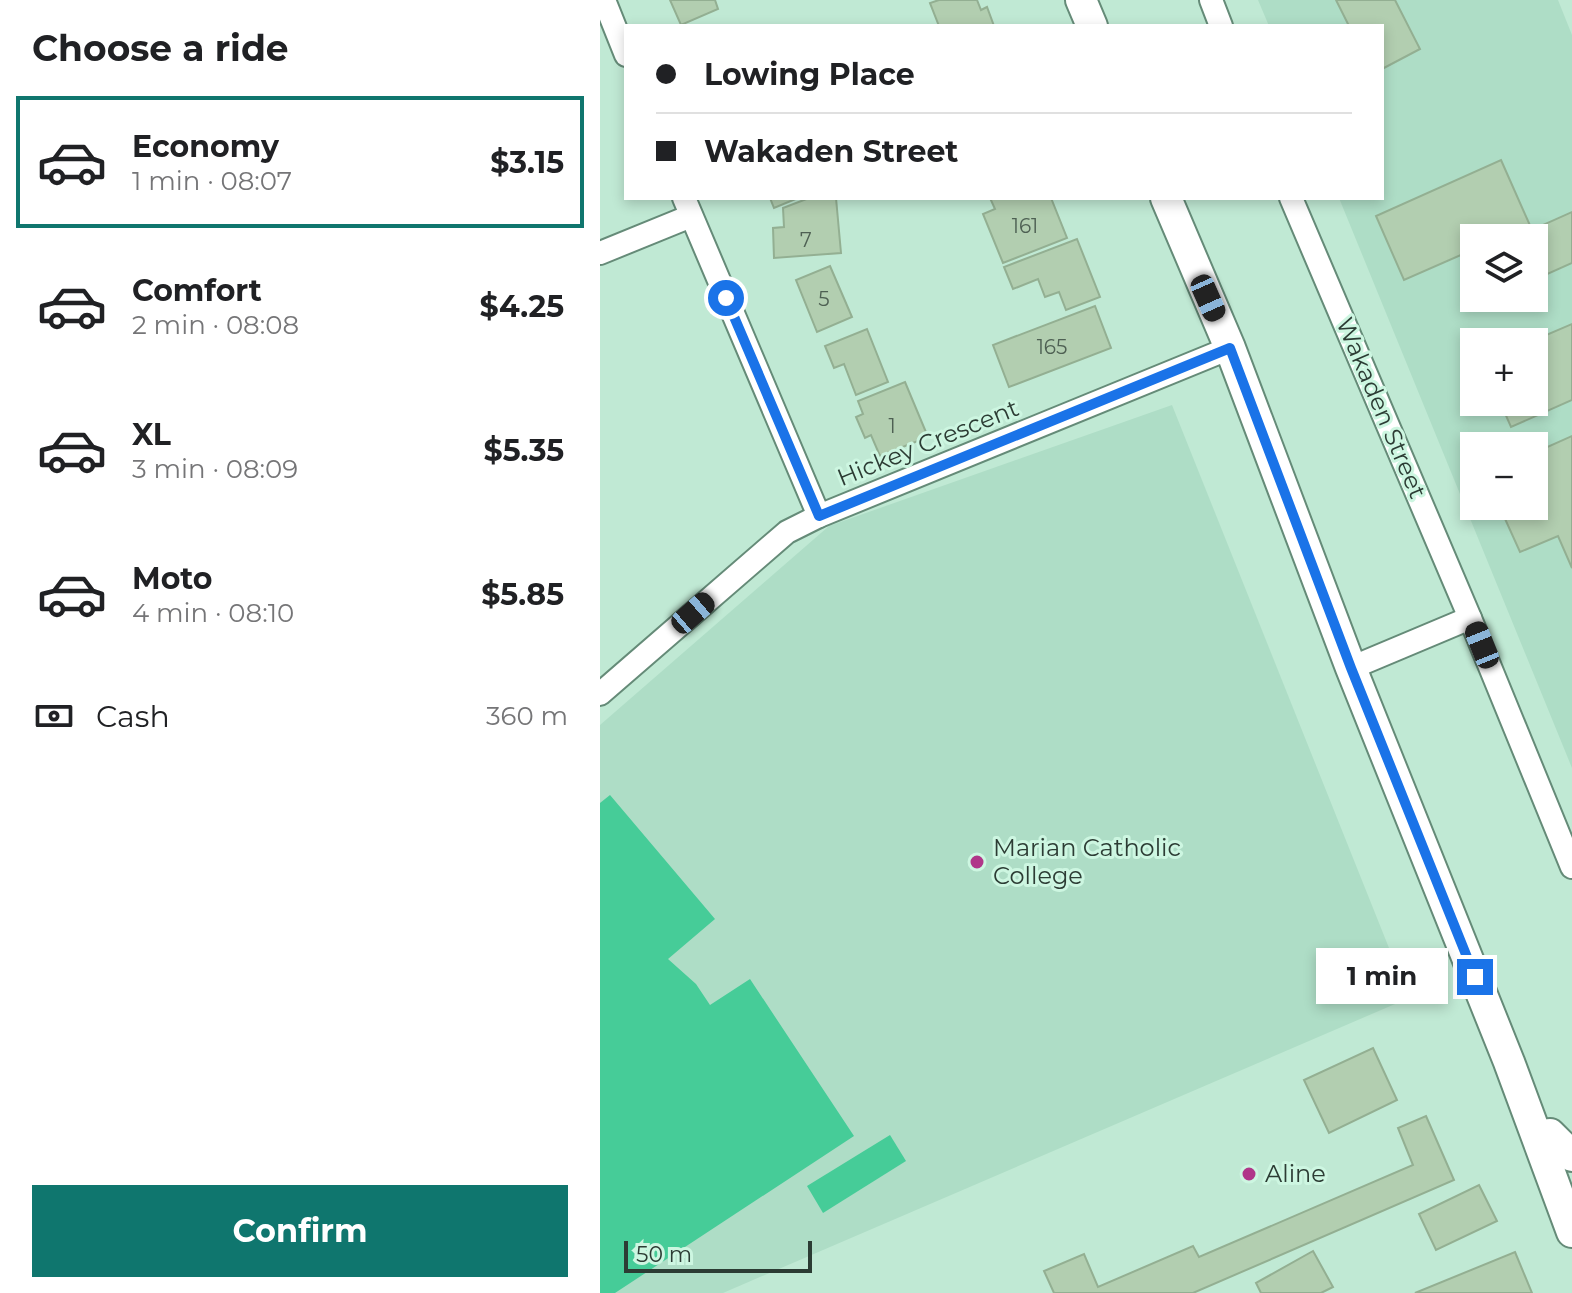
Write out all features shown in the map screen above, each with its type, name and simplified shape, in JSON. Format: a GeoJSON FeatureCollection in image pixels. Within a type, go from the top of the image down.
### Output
{"type":"FeatureCollection","features":[{"type":"Feature","properties":{"kind":"main road"},"geometry":{"type":"LineString","coordinates":[[1081,0],[1091,24]]}},
{"type":"Feature","properties":{"kind":"main road"},"geometry":{"type":"LineString","coordinates":[[1167,200],[1230,348],[1351,668],[1509,1062],[1572,1232]]}},
{"type":"Feature","properties":{"kind":"main road"},"geometry":{"type":"LineString","coordinates":[[1509,1062],[1572,1180]]}},
{"type":"Feature","properties":{"kind":"main road"},"geometry":{"type":"LineString","coordinates":[[1550,1134],[1572,1156]]}},
{"type":"Feature","properties":{"kind":"street"},"geometry":{"type":"LineString","coordinates":[[604,0],[624,50]]}},
{"type":"Feature","properties":{"kind":"street"},"geometry":{"type":"LineString","coordinates":[[1211,0],[1220,24]]}},
{"type":"Feature","properties":{"kind":"street","name":"Wakaden Street"},"geometry":{"type":"LineString","coordinates":[[1292,200],[1572,867]]}},
{"type":"Feature","properties":{"kind":"street"},"geometry":{"type":"LineString","coordinates":[[600,253],[687,207],[819,516]]}},
{"type":"Feature","properties":{"kind":"street","name":"Hickey Crescent"},"geometry":{"type":"LineString","coordinates":[[600,694],[787,532],[819,516],[1230,348]]}},
{"type":"Feature","properties":{"kind":"street"},"geometry":{"type":"LineString","coordinates":[[1351,668],[1470,618]]}},
{"type":"Feature","properties":{"kind":"shaded area"},"geometry":{"type":"Polygon","coordinates":[[[1258,0],[1558,0],[1572,35],[1572,768],[1471,520],[1548,520],[1548,432],[1460,432],[1460,494],[1340,200],[1384,200],[1384,24],[1268,24],[1258,0]]]}},
{"type":"Feature","properties":{"kind":"shaded area","name":"Marian Catholic College"},"geometry":{"type":"Polygon","coordinates":[[[1172,405],[1409,998],[723,1293],[600,1293],[600,725],[829,526],[1172,405]]]}},
{"type":"Feature","properties":{"kind":"green space"},"geometry":{"type":"Polygon","coordinates":[[[610,795],[715,919],[668,959],[696,984],[710,1005],[750,979],[854,1136],[615,1293],[600,1293],[600,803],[610,795]]]}},
{"type":"Feature","properties":{"kind":"green space"},"geometry":{"type":"Polygon","coordinates":[[[890,1135],[906,1161],[823,1213],[807,1186],[890,1135]]]}},
{"type":"Feature","properties":{"kind":"building"},"geometry":{"type":"Polygon","coordinates":[[[670,0],[715,0],[718,9],[681,24],[670,0]]]}},
{"type":"Feature","properties":{"kind":"building"},"geometry":{"type":"Polygon","coordinates":[[[939,0],[977,0],[981,10],[987,7],[993,24],[938,24],[930,3],[939,0]]]}},
{"type":"Feature","properties":{"kind":"building"},"geometry":{"type":"Polygon","coordinates":[[[1336,0],[1395,0],[1420,49],[1384,68],[1384,24],[1348,24],[1336,0]]]}},
{"type":"Feature","properties":{"kind":"building"},"geometry":{"type":"Polygon","coordinates":[[[1501,160],[1529,224],[1460,224],[1460,255],[1404,280],[1376,216],[1501,160]]]}},
{"type":"Feature","properties":{"kind":"building"},"geometry":{"type":"Polygon","coordinates":[[[771,200],[793,200],[774,208],[771,200]]]}},
{"type":"Feature","properties":{"kind":"building"},"geometry":{"type":"Polygon","coordinates":[[[804,200],[836,200],[841,253],[774,258],[773,228],[784,227],[783,208],[804,200]]]}},
{"type":"Feature","properties":{"kind":"building"},"geometry":{"type":"Polygon","coordinates":[[[991,200],[1052,200],[1067,238],[1003,263],[983,214],[995,209],[991,200]]]}},
{"type":"Feature","properties":{"kind":"building"},"geometry":{"type":"Polygon","coordinates":[[[1572,212],[1572,263],[1548,274],[1548,224],[1545,224],[1572,212]]]}},
{"type":"Feature","properties":{"kind":"building"},"geometry":{"type":"Polygon","coordinates":[[[1077,239],[1100,297],[1066,310],[1059,292],[1045,297],[1038,279],[1013,289],[1004,267],[1077,239]]]}},
{"type":"Feature","properties":{"kind":"building"},"geometry":{"type":"Polygon","coordinates":[[[830,266],[852,317],[817,332],[796,280],[830,266]]]}},
{"type":"Feature","properties":{"kind":"building"},"geometry":{"type":"Polygon","coordinates":[[[1095,306],[1111,348],[1009,387],[993,345],[1095,306]]]}},
{"type":"Feature","properties":{"kind":"building"},"geometry":{"type":"Polygon","coordinates":[[[1572,324],[1572,400],[1548,411],[1548,334],[1572,324]]]}},
{"type":"Feature","properties":{"kind":"building"},"geometry":{"type":"Polygon","coordinates":[[[867,329],[888,382],[856,395],[844,364],[834,368],[825,346],[867,329]]]}},
{"type":"Feature","properties":{"kind":"building"},"geometry":{"type":"Polygon","coordinates":[[[905,382],[928,437],[880,456],[871,435],[865,438],[856,417],[863,414],[858,401],[905,382]]]}},
{"type":"Feature","properties":{"kind":"building"},"geometry":{"type":"Polygon","coordinates":[[[1506,416],[1536,416],[1511,427],[1506,416]]]}},
{"type":"Feature","properties":{"kind":"building"},"geometry":{"type":"Polygon","coordinates":[[[1572,436],[1572,568],[1558,536],[1520,552],[1506,520],[1548,520],[1548,447],[1572,436]]]}},
{"type":"Feature","properties":{"kind":"building"},"geometry":{"type":"Polygon","coordinates":[[[1373,1048],[1397,1100],[1329,1133],[1304,1080],[1373,1048]]]}},
{"type":"Feature","properties":{"kind":"building"},"geometry":{"type":"Polygon","coordinates":[[[1426,1116],[1454,1180],[1193,1293],[1054,1293],[1044,1271],[1084,1254],[1098,1287],[1193,1246],[1199,1257],[1413,1165],[1398,1128],[1426,1116]]]}},
{"type":"Feature","properties":{"kind":"building"},"geometry":{"type":"Polygon","coordinates":[[[1479,1185],[1497,1221],[1436,1250],[1419,1214],[1479,1185]]]}},
{"type":"Feature","properties":{"kind":"building"},"geometry":{"type":"Polygon","coordinates":[[[1313,1251],[1333,1287],[1321,1293],[1261,1293],[1256,1283],[1313,1251]]]}},
{"type":"Feature","properties":{"kind":"building"},"geometry":{"type":"Polygon","coordinates":[[[1515,1252],[1532,1293],[1415,1293],[1515,1252]]]}},
{"type":"Feature","properties":{"kind":"place","name":"Marian Catholic College"},"geometry":{"type":"Point","coordinates":[977,862]}},
{"type":"Feature","properties":{"kind":"place","name":"Aline"},"geometry":{"type":"Point","coordinates":[1249,1174]}},
{"type":"Feature","properties":{"kind":"route"},"geometry":{"type":"LineString","coordinates":[[726,298],[819,516],[1230,348],[1351,668],[1475,977]]}}]}
